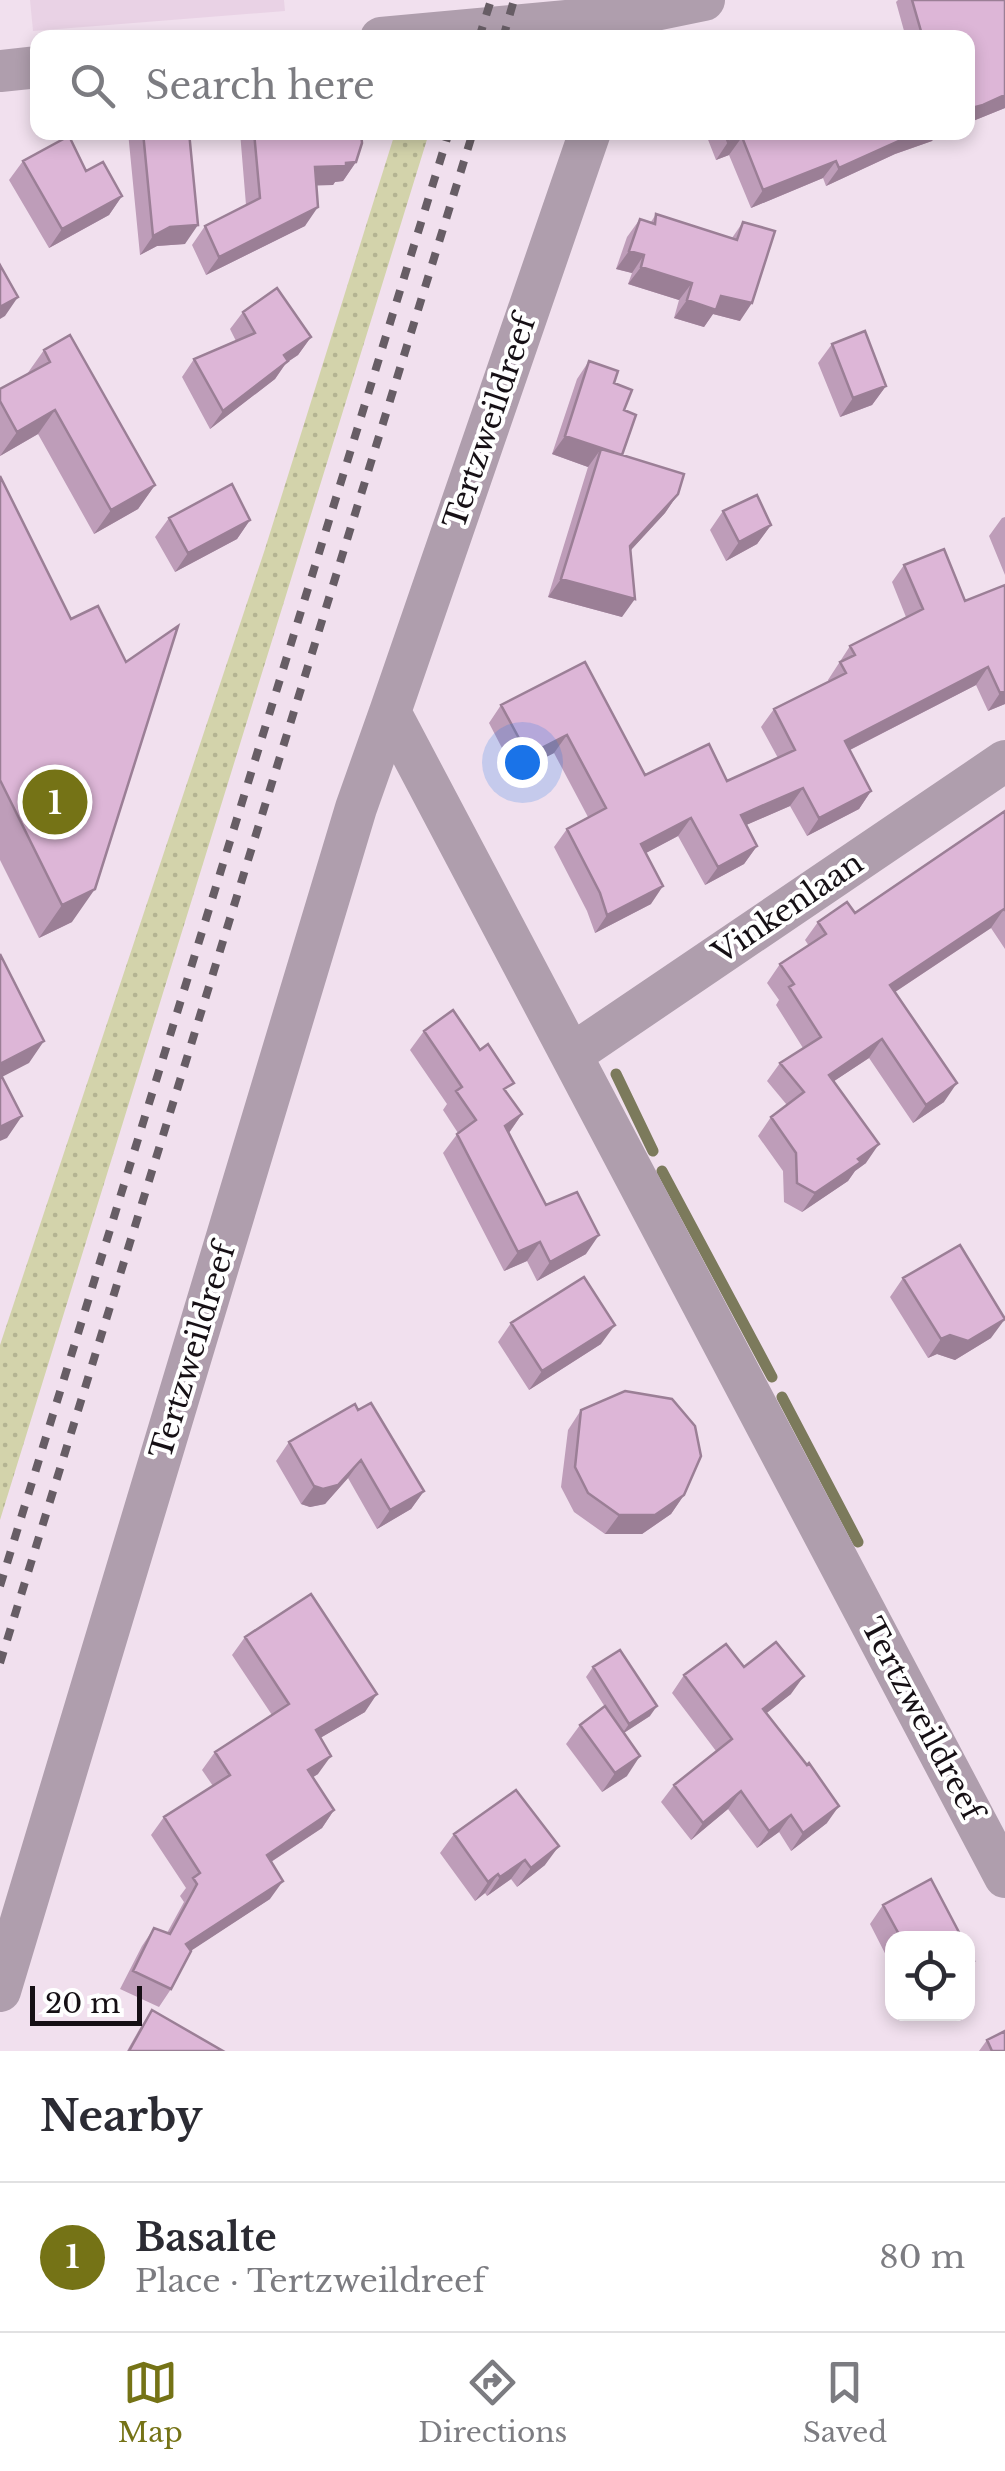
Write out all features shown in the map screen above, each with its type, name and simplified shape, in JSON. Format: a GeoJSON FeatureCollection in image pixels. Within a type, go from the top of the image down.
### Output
{"type":"FeatureCollection","features":[{"type":"Feature","properties":{"kind":"street"},"geometry":{"type":"LineString","coordinates":[[545,30],[627,26],[704,0]]}},
{"type":"Feature","properties":{"kind":"street"},"geometry":{"type":"LineString","coordinates":[[0,71],[30,68]]}},
{"type":"Feature","properties":{"kind":"street","name":"Tertzweildreef"},"geometry":{"type":"LineString","coordinates":[[0,1991],[356,808],[587,140]]}},
{"type":"Feature","properties":{"kind":"street","name":"Tertzweildreef"},"geometry":{"type":"LineString","coordinates":[[390,712],[1005,1877]]}},
{"type":"Feature","properties":{"kind":"street","name":"Vinkenlaan"},"geometry":{"type":"LineString","coordinates":[[571,1055],[1005,761]]}},
{"type":"Feature","properties":{"kind":"shaded area"},"geometry":{"type":"Polygon","coordinates":[[[30,0],[284,0],[285,11],[33,30],[30,0]]]}},
{"type":"Feature","properties":{"kind":"green space"},"geometry":{"type":"Polygon","coordinates":[[[393,140],[427,140],[0,1520],[0,1345],[265,549],[393,140]]]}},
{"type":"Feature","properties":{"kind":"building"},"geometry":{"type":"Polygon","coordinates":[[[912,0],[1005,0],[1005,95],[975,107],[975,30],[921,30],[912,0]]]}},
{"type":"Feature","properties":{"kind":"building"},"geometry":{"type":"Polygon","coordinates":[[[62,140],[71,140],[86,171],[103,162],[122,196],[62,229],[23,161],[62,140]]]}},
{"type":"Feature","properties":{"kind":"building"},"geometry":{"type":"Polygon","coordinates":[[[144,140],[190,140],[198,225],[170,227],[153,236],[144,140]]]}},
{"type":"Feature","properties":{"kind":"building"},"geometry":{"type":"Polygon","coordinates":[[[255,140],[362,140],[356,162],[315,167],[318,207],[219,257],[205,226],[260,198],[255,140]]]}},
{"type":"Feature","properties":{"kind":"building"},"geometry":{"type":"Polygon","coordinates":[[[743,140],[901,140],[839,168],[836,161],[763,190],[743,140]]]}},
{"type":"Feature","properties":{"kind":"building"},"geometry":{"type":"Polygon","coordinates":[[[656,214],[737,240],[743,222],[775,231],[752,303],[721,296],[716,310],[687,300],[692,283],[641,267],[644,255],[629,251],[640,219],[655,224],[656,214]]]}},
{"type":"Feature","properties":{"kind":"building"},"geometry":{"type":"Polygon","coordinates":[[[0,265],[18,297],[0,307],[0,265]]]}},
{"type":"Feature","properties":{"kind":"building"},"geometry":{"type":"Polygon","coordinates":[[[277,288],[311,337],[284,355],[288,361],[223,411],[194,359],[255,333],[243,312],[277,288]]]}},
{"type":"Feature","properties":{"kind":"building"},"geometry":{"type":"Polygon","coordinates":[[[865,331],[886,386],[853,398],[832,344],[865,331]]]}},
{"type":"Feature","properties":{"kind":"building"},"geometry":{"type":"Polygon","coordinates":[[[70,335],[155,485],[111,510],[55,410],[17,432],[0,401],[0,389],[50,362],[44,350],[70,335]]]}},
{"type":"Feature","properties":{"kind":"building"},"geometry":{"type":"Polygon","coordinates":[[[589,361],[618,371],[614,383],[632,390],[624,410],[636,415],[622,455],[565,436],[589,361]]]}},
{"type":"Feature","properties":{"kind":"building"},"geometry":{"type":"Polygon","coordinates":[[[601,449],[684,474],[678,494],[630,546],[635,599],[561,579],[601,449]]]}},
{"type":"Feature","properties":{"kind":"building"},"geometry":{"type":"Polygon","coordinates":[[[0,476],[71,619],[98,606],[126,662],[178,626],[95,889],[62,905],[0,780],[0,476]]]}},
{"type":"Feature","properties":{"kind":"building"},"geometry":{"type":"Polygon","coordinates":[[[232,484],[250,520],[188,553],[169,518],[232,484]]]}},
{"type":"Feature","properties":{"kind":"building"},"geometry":{"type":"Polygon","coordinates":[[[757,495],[771,525],[739,542],[723,511],[757,495]]]}},
{"type":"Feature","properties":{"kind":"building"},"geometry":{"type":"Polygon","coordinates":[[[944,549],[965,601],[1005,585],[1005,691],[1000,693],[988,667],[845,741],[871,791],[819,818],[803,788],[741,815],[757,846],[718,867],[691,818],[641,844],[663,886],[607,915],[567,829],[606,808],[567,735],[528,755],[501,705],[585,662],[645,775],[709,744],[727,781],[795,750],[774,709],[846,673],[840,662],[855,655],[850,646],[923,609],[904,565],[944,549]]]}},
{"type":"Feature","properties":{"kind":"building"},"geometry":{"type":"Polygon","coordinates":[[[1005,811],[1005,910],[890,985],[957,1083],[926,1105],[882,1039],[829,1075],[879,1144],[858,1159],[861,1162],[815,1193],[797,1183],[796,1153],[771,1117],[804,1092],[780,1063],[821,1037],[789,987],[794,984],[780,964],[826,934],[818,922],[847,902],[855,913],[1005,811]]]}},
{"type":"Feature","properties":{"kind":"building"},"geometry":{"type":"Polygon","coordinates":[[[0,954],[44,1041],[0,1064],[0,954]]]}},
{"type":"Feature","properties":{"kind":"building"},"geometry":{"type":"Polygon","coordinates":[[[453,1010],[480,1050],[488,1044],[514,1083],[504,1089],[522,1114],[505,1126],[546,1205],[577,1192],[599,1235],[550,1262],[540,1242],[518,1252],[457,1134],[476,1120],[456,1091],[462,1087],[424,1031],[453,1010]]]}},
{"type":"Feature","properties":{"kind":"building"},"geometry":{"type":"Polygon","coordinates":[[[0,1073],[22,1116],[0,1127],[0,1073]]]}},
{"type":"Feature","properties":{"kind":"building"},"geometry":{"type":"Polygon","coordinates":[[[960,1245],[1005,1319],[968,1341],[950,1335],[941,1339],[903,1278],[960,1245]]]}},
{"type":"Feature","properties":{"kind":"building"},"geometry":{"type":"Polygon","coordinates":[[[584,1277],[615,1325],[542,1371],[511,1323],[584,1277]]]}},
{"type":"Feature","properties":{"kind":"building"},"geometry":{"type":"Polygon","coordinates":[[[625,1391],[672,1399],[695,1426],[701,1456],[684,1495],[655,1515],[619,1515],[588,1493],[575,1467],[581,1410],[625,1391]]]}},
{"type":"Feature","properties":{"kind":"building"},"geometry":{"type":"Polygon","coordinates":[[[371,1403],[424,1491],[390,1510],[361,1460],[338,1485],[323,1489],[314,1486],[289,1442],[355,1404],[358,1410],[371,1403]]]}},
{"type":"Feature","properties":{"kind":"building"},"geometry":{"type":"Polygon","coordinates":[[[311,1594],[377,1694],[316,1730],[331,1756],[308,1770],[334,1810],[267,1855],[283,1881],[186,1944],[191,1951],[171,1989],[133,1971],[154,1928],[170,1934],[197,1884],[193,1878],[200,1873],[164,1817],[230,1775],[215,1752],[289,1704],[245,1637],[311,1594]]]}},
{"type":"Feature","properties":{"kind":"building"},"geometry":{"type":"Polygon","coordinates":[[[776,1642],[804,1676],[763,1709],[839,1806],[803,1833],[791,1815],[769,1831],[741,1791],[703,1823],[674,1785],[732,1739],[684,1675],[726,1644],[744,1667],[776,1642]]]}},
{"type":"Feature","properties":{"kind":"building"},"geometry":{"type":"Polygon","coordinates":[[[620,1650],[657,1706],[629,1724],[593,1667],[620,1650]]]}},
{"type":"Feature","properties":{"kind":"building"},"geometry":{"type":"Polygon","coordinates":[[[605,1706],[640,1756],[615,1773],[580,1725],[605,1706]]]}},
{"type":"Feature","properties":{"kind":"building"},"geometry":{"type":"Polygon","coordinates":[[[516,1790],[559,1846],[531,1868],[525,1860],[488,1882],[454,1834],[516,1790]]]}},
{"type":"Feature","properties":{"kind":"building"},"geometry":{"type":"Polygon","coordinates":[[[931,1879],[958,1931],[897,1931],[883,1905],[931,1879]]]}},
{"type":"Feature","properties":{"kind":"building"},"geometry":{"type":"Polygon","coordinates":[[[152,2010],[223,2051],[129,2051],[152,2010]]]}},
{"type":"Feature","properties":{"kind":"building"},"geometry":{"type":"Polygon","coordinates":[[[1005,2031],[1005,2051],[992,2051],[987,2040],[1005,2031]]]}},
{"type":"Feature","properties":{"kind":"waterway"},"geometry":{"type":"LineString","coordinates":[[616,1074],[653,1151]]}},
{"type":"Feature","properties":{"kind":"waterway"},"geometry":{"type":"LineString","coordinates":[[662,1171],[772,1377]]}},
{"type":"Feature","properties":{"kind":"waterway"},"geometry":{"type":"LineString","coordinates":[[782,1397],[858,1542]]}},
{"type":"Feature","properties":{"kind":"railway"},"geometry":{"type":"LineString","coordinates":[[482,30],[491,0]]}},
{"type":"Feature","properties":{"kind":"railway"},"geometry":{"type":"LineString","coordinates":[[505,30],[514,0]]}},
{"type":"Feature","properties":{"kind":"railway"},"geometry":{"type":"LineString","coordinates":[[0,1586],[447,140]]}},
{"type":"Feature","properties":{"kind":"railway"},"geometry":{"type":"LineString","coordinates":[[0,1663],[471,140]]}},
{"type":"Feature","properties":{"kind":"place","name":"Basalte"},"geometry":{"type":"Point","coordinates":[55,802]}}]}
